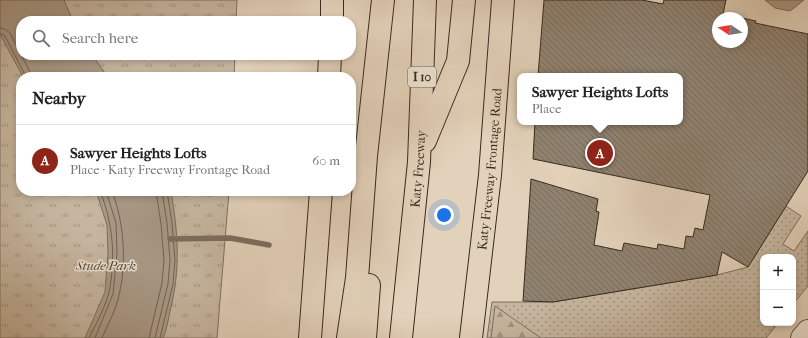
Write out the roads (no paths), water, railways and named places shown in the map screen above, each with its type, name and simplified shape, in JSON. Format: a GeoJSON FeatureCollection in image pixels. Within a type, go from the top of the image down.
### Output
{"type":"FeatureCollection","features":[{"type":"Feature","properties":{"kind":"main road"},"geometry":{"type":"LineString","coordinates":[[332,0],[332,16]]}},
{"type":"Feature","properties":{"kind":"main road"},"geometry":{"type":"LineString","coordinates":[[365,338],[372,157],[383,0]]}},
{"type":"Feature","properties":{"kind":"main road","name":"Katy Freeway"},"geometry":{"type":"LineString","coordinates":[[401,338],[420,158],[425,0]]}},
{"type":"Feature","properties":{"kind":"main road"},"geometry":{"type":"LineString","coordinates":[[420,158],[458,61],[464,0]]}},
{"type":"Feature","properties":{"kind":"main road","name":"Katy Freeway Frontage Road"},"geometry":{"type":"LineString","coordinates":[[471,338],[490,175],[503,0]]}},
{"type":"Feature","properties":{"kind":"main road"},"geometry":{"type":"LineString","coordinates":[[329,72],[330,60]]}},
{"type":"Feature","properties":{"kind":"main road"},"geometry":{"type":"LineString","coordinates":[[348,338],[372,157]]}},
{"type":"Feature","properties":{"kind":"main road"},"geometry":{"type":"LineString","coordinates":[[310,338],[321,196]]}},
{"type":"Feature","properties":{"kind":"lane"},"geometry":{"type":"LineString","coordinates":[[802,338],[808,330]]}},
{"type":"Feature","properties":{"kind":"water"},"geometry":{"type":"Polygon","coordinates":[[[0,0],[64,0],[71,16],[16,16],[16,60],[96,60],[104,72],[20,72],[0,34],[0,0]]]}},
{"type":"Feature","properties":{"kind":"water"},"geometry":{"type":"Polygon","coordinates":[[[765,0],[804,0],[790,11],[775,8],[765,0]]]}},
{"type":"Feature","properties":{"kind":"water"},"geometry":{"type":"Polygon","coordinates":[[[98,196],[172,196],[177,237],[177,265],[176,280],[163,338],[85,338],[105,292],[108,253],[107,225],[98,196]]]}},
{"type":"Feature","properties":{"kind":"waterway"},"geometry":{"type":"LineString","coordinates":[[170,239],[230,238],[269,245]]}},
{"type":"Feature","properties":{"kind":"place","name":"Sawyer Heights Lofts"},"geometry":{"type":"Point","coordinates":[600,153]}},
{"type":"Feature","properties":{"kind":"park label","name":"Stude Park"},"geometry":{"type":"Point","coordinates":[106,265]}}]}
